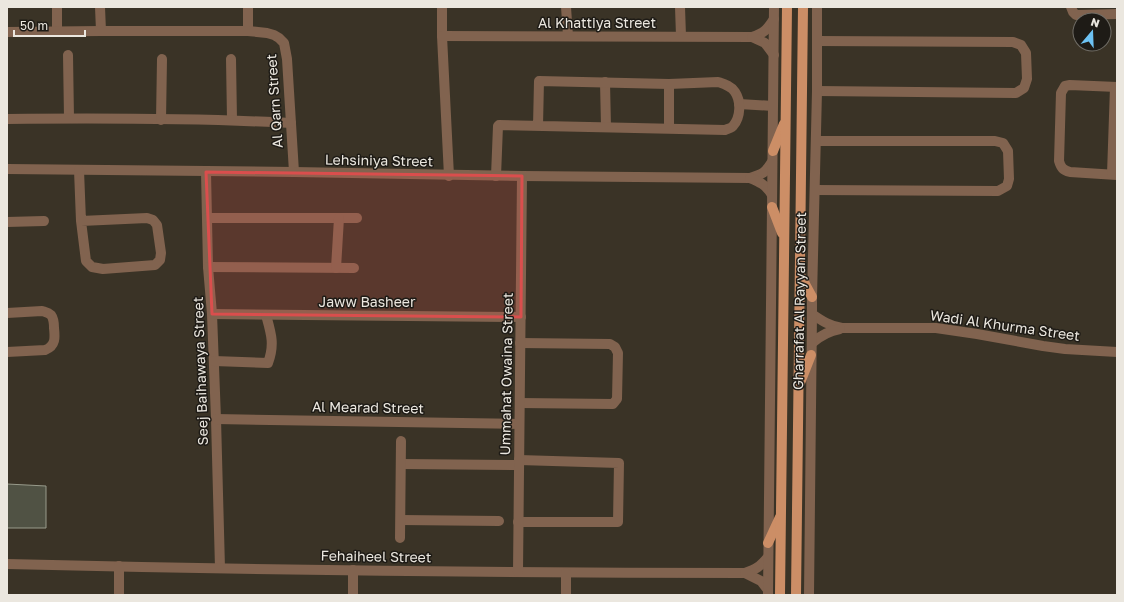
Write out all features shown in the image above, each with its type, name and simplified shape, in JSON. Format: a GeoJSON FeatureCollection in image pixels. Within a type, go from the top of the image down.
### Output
{"type":"FeatureCollection","features":[{"type":"Feature","properties":{"kind":"main road","name":"Gharrafat Al Rayyan Street"},"geometry":{"type":"LineString","coordinates":[[780,595],[787,7]]}},
{"type":"Feature","properties":{"kind":"main road","name":"Gharrafat Al Rayyan Street"},"geometry":{"type":"LineString","coordinates":[[797,592],[802,7]]}},
{"type":"Feature","properties":{"kind":"main road"},"geometry":{"type":"LineString","coordinates":[[773,151],[786,118]]}},
{"type":"Feature","properties":{"kind":"main road"},"geometry":{"type":"LineString","coordinates":[[772,207],[784,240]]}},
{"type":"Feature","properties":{"kind":"main road"},"geometry":{"type":"LineString","coordinates":[[799,273],[812,296]]}},
{"type":"Feature","properties":{"kind":"main road"},"geometry":{"type":"LineString","coordinates":[[798,388],[811,355]]}},
{"type":"Feature","properties":{"kind":"main road"},"geometry":{"type":"LineString","coordinates":[[768,543],[781,513]]}},
{"type":"Feature","properties":{"kind":"street"},"geometry":{"type":"LineString","coordinates":[[57,7],[57,32]]}},
{"type":"Feature","properties":{"kind":"street"},"geometry":{"type":"LineString","coordinates":[[100,7],[101,31]]}},
{"type":"Feature","properties":{"kind":"street"},"geometry":{"type":"LineString","coordinates":[[248,7],[248,32]]}},
{"type":"Feature","properties":{"kind":"street"},"geometry":{"type":"LineString","coordinates":[[442,7],[442,36],[449,176]]}},
{"type":"Feature","properties":{"kind":"street"},"geometry":{"type":"LineString","coordinates":[[566,7],[568,36]]}},
{"type":"Feature","properties":{"kind":"street"},"geometry":{"type":"LineString","coordinates":[[680,7],[681,36]]}},
{"type":"Feature","properties":{"kind":"street","name":"Gharrafat Al Rayyan Street"},"geometry":{"type":"LineString","coordinates":[[768,593],[774,7]]}},
{"type":"Feature","properties":{"kind":"street","name":"Gharrafat Al Rayyan Street"},"geometry":{"type":"LineString","coordinates":[[809,595],[811,355],[817,91],[817,7]]}},
{"type":"Feature","properties":{"kind":"street"},"geometry":{"type":"LineString","coordinates":[[1071,7],[1076,15],[1117,14]]}},
{"type":"Feature","properties":{"kind":"street","name":"Al Khattiya Street"},"geometry":{"type":"LineString","coordinates":[[442,36],[752,37],[765,32],[774,19]]}},
{"type":"Feature","properties":{"kind":"street","name":"Al Qarn Street"},"geometry":{"type":"LineString","coordinates":[[7,32],[248,32],[274,35],[284,44],[287,59],[294,172]]}},
{"type":"Feature","properties":{"kind":"street"},"geometry":{"type":"LineString","coordinates":[[752,37],[765,43],[774,55]]}},
{"type":"Feature","properties":{"kind":"street"},"geometry":{"type":"LineString","coordinates":[[817,41],[1013,42],[1021,45],[1026,53],[1027,79],[1024,88],[1016,93],[817,91]]}},
{"type":"Feature","properties":{"kind":"street"},"geometry":{"type":"LineString","coordinates":[[68,55],[69,118]]}},
{"type":"Feature","properties":{"kind":"street"},"geometry":{"type":"LineString","coordinates":[[161,120],[162,59]]}},
{"type":"Feature","properties":{"kind":"street"},"geometry":{"type":"LineString","coordinates":[[231,59],[232,120]]}},
{"type":"Feature","properties":{"kind":"street"},"geometry":{"type":"LineString","coordinates":[[496,176],[498,126],[725,130],[733,126],[738,116],[739,104],[735,91],[725,84],[718,82],[669,84],[539,81],[538,126]]}},
{"type":"Feature","properties":{"kind":"street"},"geometry":{"type":"LineString","coordinates":[[605,82],[606,127]]}},
{"type":"Feature","properties":{"kind":"street"},"geometry":{"type":"LineString","coordinates":[[669,84],[669,128]]}},
{"type":"Feature","properties":{"kind":"street"},"geometry":{"type":"LineString","coordinates":[[1065,86],[1116,87],[1115,174],[1065,171],[1060,167],[1059,161],[1061,93],[1065,86]]}},
{"type":"Feature","properties":{"kind":"street"},"geometry":{"type":"LineString","coordinates":[[739,104],[772,106]]}},
{"type":"Feature","properties":{"kind":"street"},"geometry":{"type":"LineString","coordinates":[[7,119],[69,118],[232,120],[291,123]]}},
{"type":"Feature","properties":{"kind":"street"},"geometry":{"type":"LineString","coordinates":[[815,190],[998,191],[1007,186],[1009,179],[1008,151],[1003,143],[995,141],[816,141]]}},
{"type":"Feature","properties":{"kind":"street","name":"Lehsiniya Street"},"geometry":{"type":"LineString","coordinates":[[7,169],[294,172],[449,176],[750,178],[764,173],[772,162]]}},
{"type":"Feature","properties":{"kind":"street"},"geometry":{"type":"LineString","coordinates":[[79,170],[81,221],[86,261],[92,267],[103,269],[155,265],[160,260],[161,253],[158,225],[153,220],[147,218],[81,221]]}},
{"type":"Feature","properties":{"kind":"street","name":"Seej Baihawaya Street"},"geometry":{"type":"LineString","coordinates":[[206,172],[208,267],[214,361],[220,568]]}},
{"type":"Feature","properties":{"kind":"street","name":"Ummahat Owaina Street"},"geometry":{"type":"LineString","coordinates":[[518,572],[522,176]]}},
{"type":"Feature","properties":{"kind":"street","name":"Lehsiniya Street"},"geometry":{"type":"LineString","coordinates":[[750,178],[764,184],[772,195]]}},
{"type":"Feature","properties":{"kind":"street"},"geometry":{"type":"LineString","coordinates":[[207,218],[357,218]]}},
{"type":"Feature","properties":{"kind":"street"},"geometry":{"type":"LineString","coordinates":[[336,268],[339,218]]}},
{"type":"Feature","properties":{"kind":"street"},"geometry":{"type":"LineString","coordinates":[[7,222],[44,221]]}},
{"type":"Feature","properties":{"kind":"street"},"geometry":{"type":"LineString","coordinates":[[208,267],[354,268]]}},
{"type":"Feature","properties":{"kind":"street"},"geometry":{"type":"LineString","coordinates":[[7,313],[46,312],[52,316],[55,338],[52,346],[45,350],[7,352]]}},
{"type":"Feature","properties":{"kind":"street","name":"Jaww Basheer"},"geometry":{"type":"LineString","coordinates":[[212,314],[521,316]]}},
{"type":"Feature","properties":{"kind":"street","name":"Wadi Al Khurma Street"},"geometry":{"type":"LineString","coordinates":[[812,314],[826,323],[842,328],[936,328],[1065,349],[1117,352]]}},
{"type":"Feature","properties":{"kind":"street"},"geometry":{"type":"LineString","coordinates":[[214,361],[268,362],[272,353],[272,338],[266,315]]}},
{"type":"Feature","properties":{"kind":"street","name":"Wadi Al Khurma Street"},"geometry":{"type":"LineString","coordinates":[[812,343],[826,333],[842,328]]}},
{"type":"Feature","properties":{"kind":"street"},"geometry":{"type":"LineString","coordinates":[[520,343],[610,344],[615,347],[618,353],[617,399],[613,404],[520,403]]}},
{"type":"Feature","properties":{"kind":"street","name":"Al Mearad Street"},"geometry":{"type":"LineString","coordinates":[[216,419],[520,424]]}},
{"type":"Feature","properties":{"kind":"street"},"geometry":{"type":"LineString","coordinates":[[400,538],[401,441]]}},
{"type":"Feature","properties":{"kind":"street"},"geometry":{"type":"LineString","coordinates":[[401,464],[619,462],[618,522],[518,522]]}},
{"type":"Feature","properties":{"kind":"street"},"geometry":{"type":"LineString","coordinates":[[401,520],[499,521]]}},
{"type":"Feature","properties":{"kind":"street","name":"Fehaiheel Street"},"geometry":{"type":"LineString","coordinates":[[7,564],[566,573],[745,573],[758,568],[768,557]]}},
{"type":"Feature","properties":{"kind":"street"},"geometry":{"type":"LineString","coordinates":[[119,566],[119,595]]}},
{"type":"Feature","properties":{"kind":"street"},"geometry":{"type":"LineString","coordinates":[[353,570],[353,595]]}},
{"type":"Feature","properties":{"kind":"street"},"geometry":{"type":"LineString","coordinates":[[566,573],[566,595]]}},
{"type":"Feature","properties":{"kind":"street","name":"Fehaiheel Street"},"geometry":{"type":"LineString","coordinates":[[745,573],[761,580],[768,593]]}},
{"type":"Feature","properties":{"kind":"highlighted area"},"geometry":{"type":"Polygon","coordinates":[[[206,172],[522,176],[521,317],[212,314],[206,172]]]}},
{"type":"Feature","properties":{"kind":"building"},"geometry":{"type":"Polygon","coordinates":[[[7,484],[46,486],[46,528],[7,528],[7,484]]]}}]}
